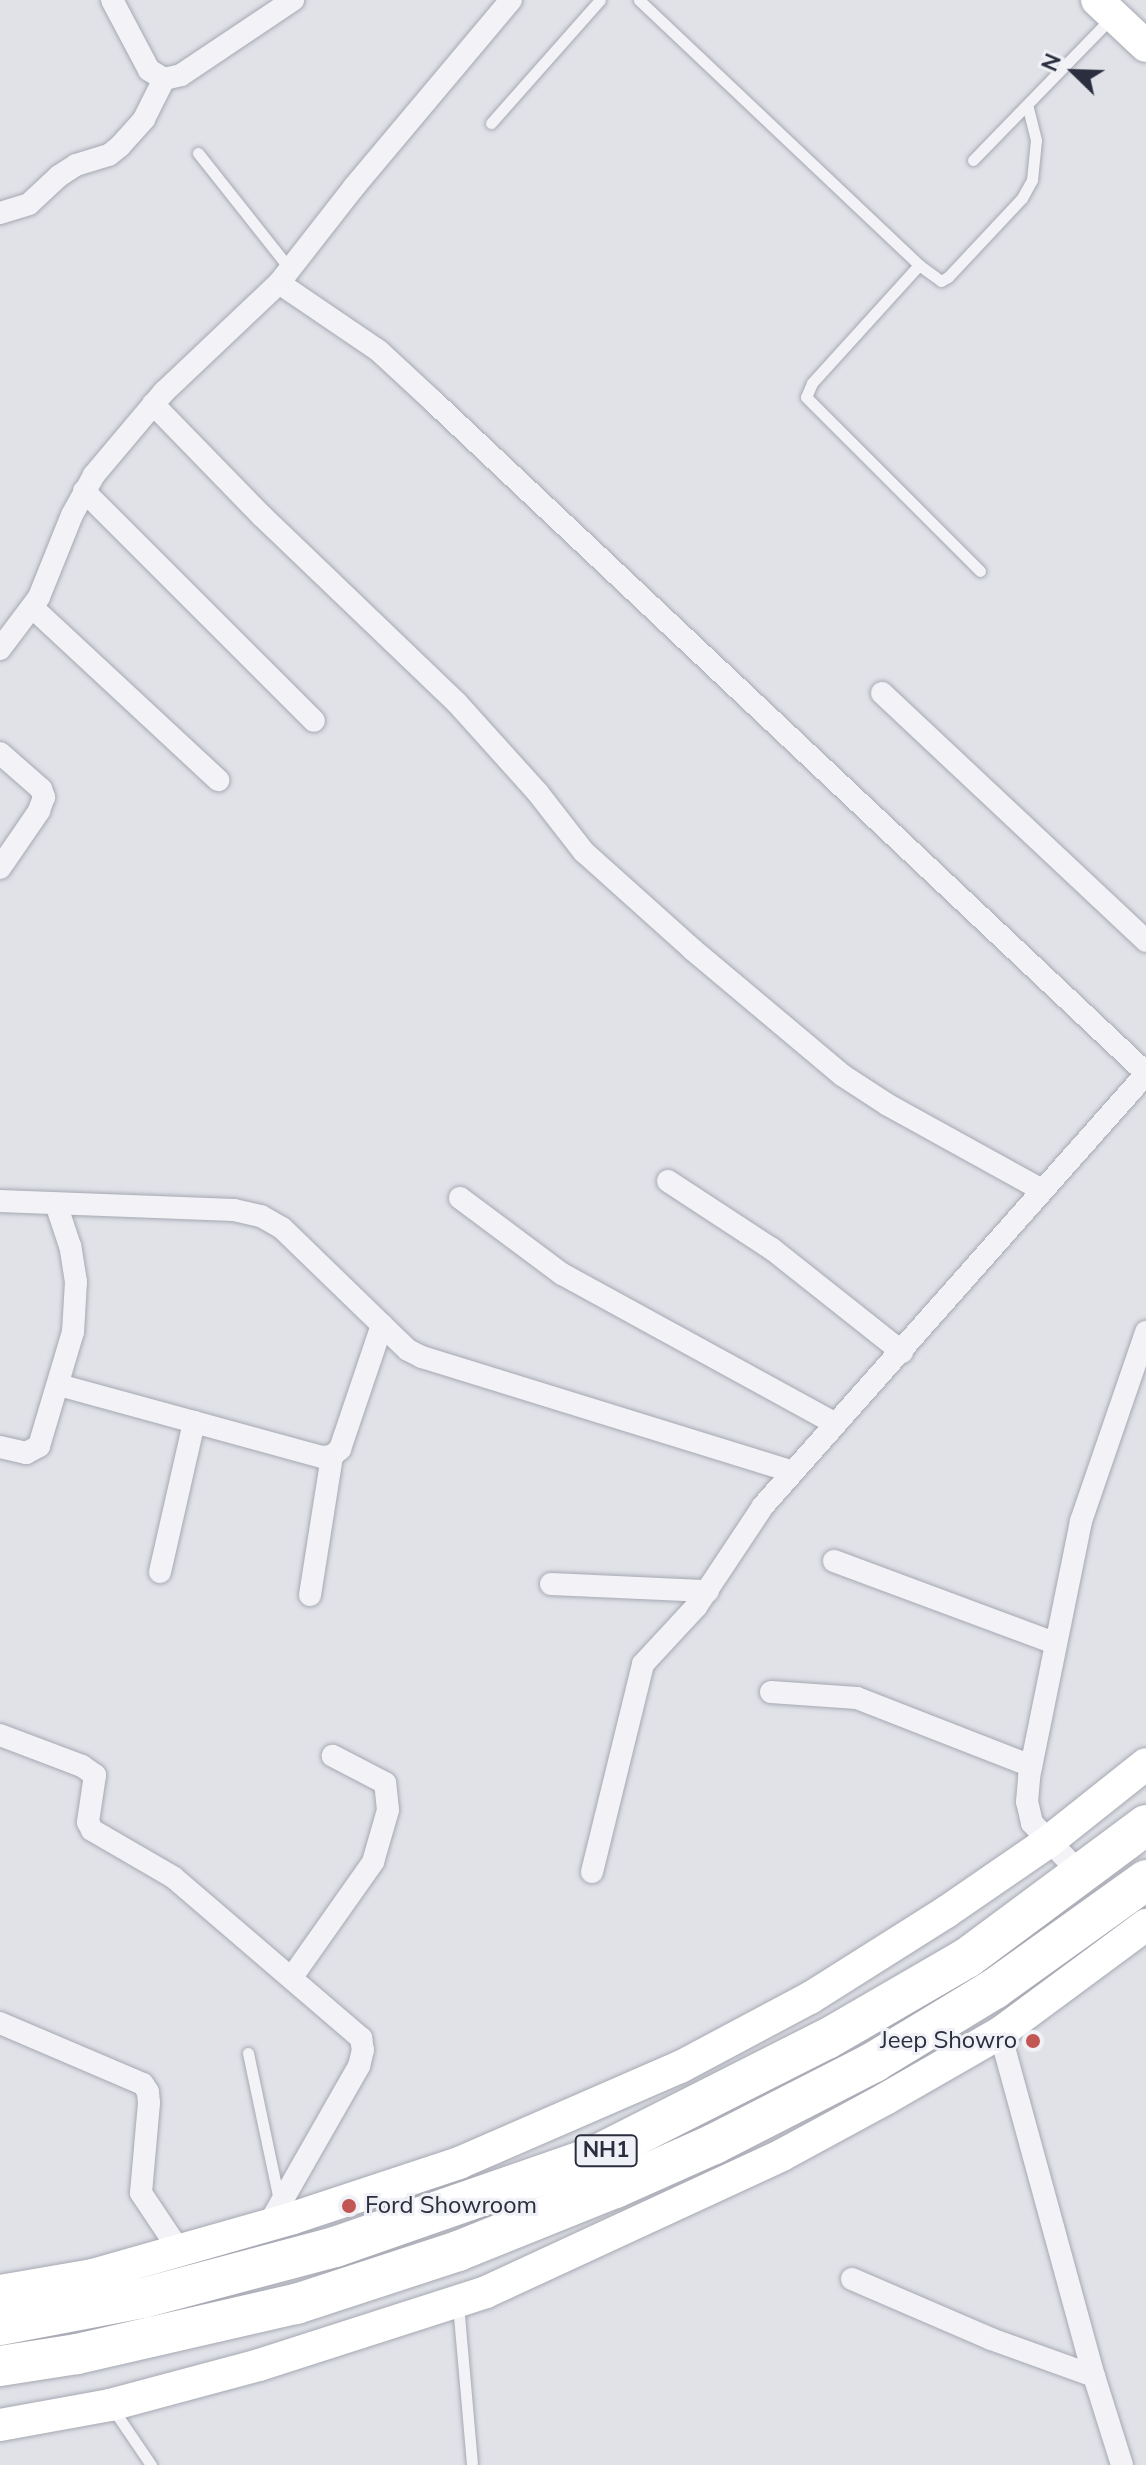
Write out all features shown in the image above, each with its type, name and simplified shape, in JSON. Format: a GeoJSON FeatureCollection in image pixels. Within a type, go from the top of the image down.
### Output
{"type":"FeatureCollection","features":[{"type":"Feature","properties":{"kind":"highway","name":"NH1"},"geometry":{"type":"LineString","coordinates":[[0,2325],[143,2298],[335,2247],[591,2158],[710,2100],[967,1958],[1146,1825]]}},
{"type":"Feature","properties":{"kind":"highway","name":"NH1"},"geometry":{"type":"LineString","coordinates":[[0,2366],[77,2354],[296,2304],[458,2251],[615,2188],[714,2144],[874,2062],[994,1989],[1146,1880]]}},
{"type":"Feature","properties":{"kind":"street"},"geometry":{"type":"LineString","coordinates":[[112,0],[149,70],[164,79],[181,75],[293,0]]}},
{"type":"Feature","properties":{"kind":"street"},"geometry":{"type":"LineString","coordinates":[[0,649],[33,608],[84,491],[153,404],[285,276],[354,187],[511,0]]}},
{"type":"Feature","properties":{"kind":"street"},"geometry":{"type":"LineString","coordinates":[[1102,4],[1146,46]]}},
{"type":"Feature","properties":{"kind":"street"},"geometry":{"type":"LineString","coordinates":[[0,213],[29,204],[76,165],[109,155],[144,119],[164,79]]}},
{"type":"Feature","properties":{"kind":"street"},"geometry":{"type":"LineString","coordinates":[[285,276],[379,351],[1146,1074],[793,1472],[744,1530],[708,1591],[643,1664],[592,1872]]}},
{"type":"Feature","properties":{"kind":"street"},"geometry":{"type":"LineString","coordinates":[[153,404],[262,516],[457,703],[538,793],[584,852],[725,978],[842,1075],[888,1105],[1042,1190]]}},
{"type":"Feature","properties":{"kind":"street"},"geometry":{"type":"LineString","coordinates":[[84,491],[314,721]]}},
{"type":"Feature","properties":{"kind":"street"},"geometry":{"type":"LineString","coordinates":[[33,608],[218,780]]}},
{"type":"Feature","properties":{"kind":"street"},"geometry":{"type":"LineString","coordinates":[[882,693],[1146,941]]}},
{"type":"Feature","properties":{"kind":"street"},"geometry":{"type":"LineString","coordinates":[[0,753],[41,789],[44,797],[39,811],[0,868]]}},
{"type":"Feature","properties":{"kind":"street"},"geometry":{"type":"LineString","coordinates":[[668,1181],[772,1249],[902,1352]]}},
{"type":"Feature","properties":{"kind":"street"},"geometry":{"type":"LineString","coordinates":[[460,1198],[562,1274],[836,1424]]}},
{"type":"Feature","properties":{"kind":"street"},"geometry":{"type":"LineString","coordinates":[[0,1201],[234,1210],[261,1216],[282,1228],[408,1350],[438,1363],[793,1472]]}},
{"type":"Feature","properties":{"kind":"street"},"geometry":{"type":"LineString","coordinates":[[0,1447],[26,1453],[39,1446],[73,1332],[76,1282],[70,1246],[56,1204]]}},
{"type":"Feature","properties":{"kind":"street"},"geometry":{"type":"LineString","coordinates":[[59,1385],[322,1457],[332,1456],[340,1449],[382,1325]]}},
{"type":"Feature","properties":{"kind":"street"},"geometry":{"type":"LineString","coordinates":[[1082,1875],[1032,1823],[1027,1802],[1031,1766],[1081,1521],[1146,1332]]}},
{"type":"Feature","properties":{"kind":"street"},"geometry":{"type":"LineString","coordinates":[[160,1572],[194,1422]]}},
{"type":"Feature","properties":{"kind":"street"},"geometry":{"type":"LineString","coordinates":[[310,1595],[332,1456]]}},
{"type":"Feature","properties":{"kind":"street"},"geometry":{"type":"LineString","coordinates":[[834,1561],[1054,1643]]}},
{"type":"Feature","properties":{"kind":"street"},"geometry":{"type":"LineString","coordinates":[[551,1584],[708,1591]]}},
{"type":"Feature","properties":{"kind":"street"},"geometry":{"type":"LineString","coordinates":[[771,1692],[857,1698],[1031,1766]]}},
{"type":"Feature","properties":{"kind":"street"},"geometry":{"type":"LineString","coordinates":[[0,1735],[88,1769],[95,1775],[88,1822],[92,1830],[173,1877],[361,2038],[363,2050],[359,2066],[275,2215]]}},
{"type":"Feature","properties":{"kind":"street"},"geometry":{"type":"LineString","coordinates":[[292,1977],[373,1862],[388,1810],[385,1783],[333,1756]]}},
{"type":"Feature","properties":{"kind":"street"},"geometry":{"type":"LineString","coordinates":[[0,2291],[93,2275],[179,2250],[275,2215],[459,2163],[680,2067],[810,1998],[1048,1842],[1146,1764]]}},
{"type":"Feature","properties":{"kind":"street"},"geometry":{"type":"LineString","coordinates":[[0,2425],[110,2405],[259,2365],[458,2301],[604,2239],[782,2155],[1000,2033],[1146,1925]]}},
{"type":"Feature","properties":{"kind":"street"},"geometry":{"type":"LineString","coordinates":[[0,2023],[143,2084],[149,2103],[141,2193],[179,2250]]}},
{"type":"Feature","properties":{"kind":"street"},"geometry":{"type":"LineString","coordinates":[[1000,2033],[1094,2376],[1122,2465]]}},
{"type":"Feature","properties":{"kind":"street"},"geometry":{"type":"LineString","coordinates":[[852,2279],[991,2339],[1094,2376]]}},
{"type":"Feature","properties":{"kind":"lane"},"geometry":{"type":"LineString","coordinates":[[491,123],[600,0]]}},
{"type":"Feature","properties":{"kind":"lane"},"geometry":{"type":"LineString","coordinates":[[639,0],[919,265],[941,281],[1022,198],[1036,163],[1036,140],[1027,105]]}},
{"type":"Feature","properties":{"kind":"lane"},"geometry":{"type":"LineString","coordinates":[[973,160],[1027,105],[1102,4]]}},
{"type":"Feature","properties":{"kind":"lane"},"geometry":{"type":"LineString","coordinates":[[198,153],[285,276]]}},
{"type":"Feature","properties":{"kind":"lane"},"geometry":{"type":"LineString","coordinates":[[919,265],[812,383],[806,397],[980,571]]}},
{"type":"Feature","properties":{"kind":"lane"},"geometry":{"type":"LineString","coordinates":[[248,2053],[275,2215]]}},
{"type":"Feature","properties":{"kind":"lane"},"geometry":{"type":"LineString","coordinates":[[458,2301],[472,2463]]}},
{"type":"Feature","properties":{"kind":"lane"},"geometry":{"type":"LineString","coordinates":[[110,2405],[151,2465]]}},
{"type":"Feature","properties":{"kind":"place","name":"Jeep Showro"},"geometry":{"type":"Point","coordinates":[1033,2041]}},
{"type":"Feature","properties":{"kind":"place","name":"Ford Showroom"},"geometry":{"type":"Point","coordinates":[349,2206]}}]}
